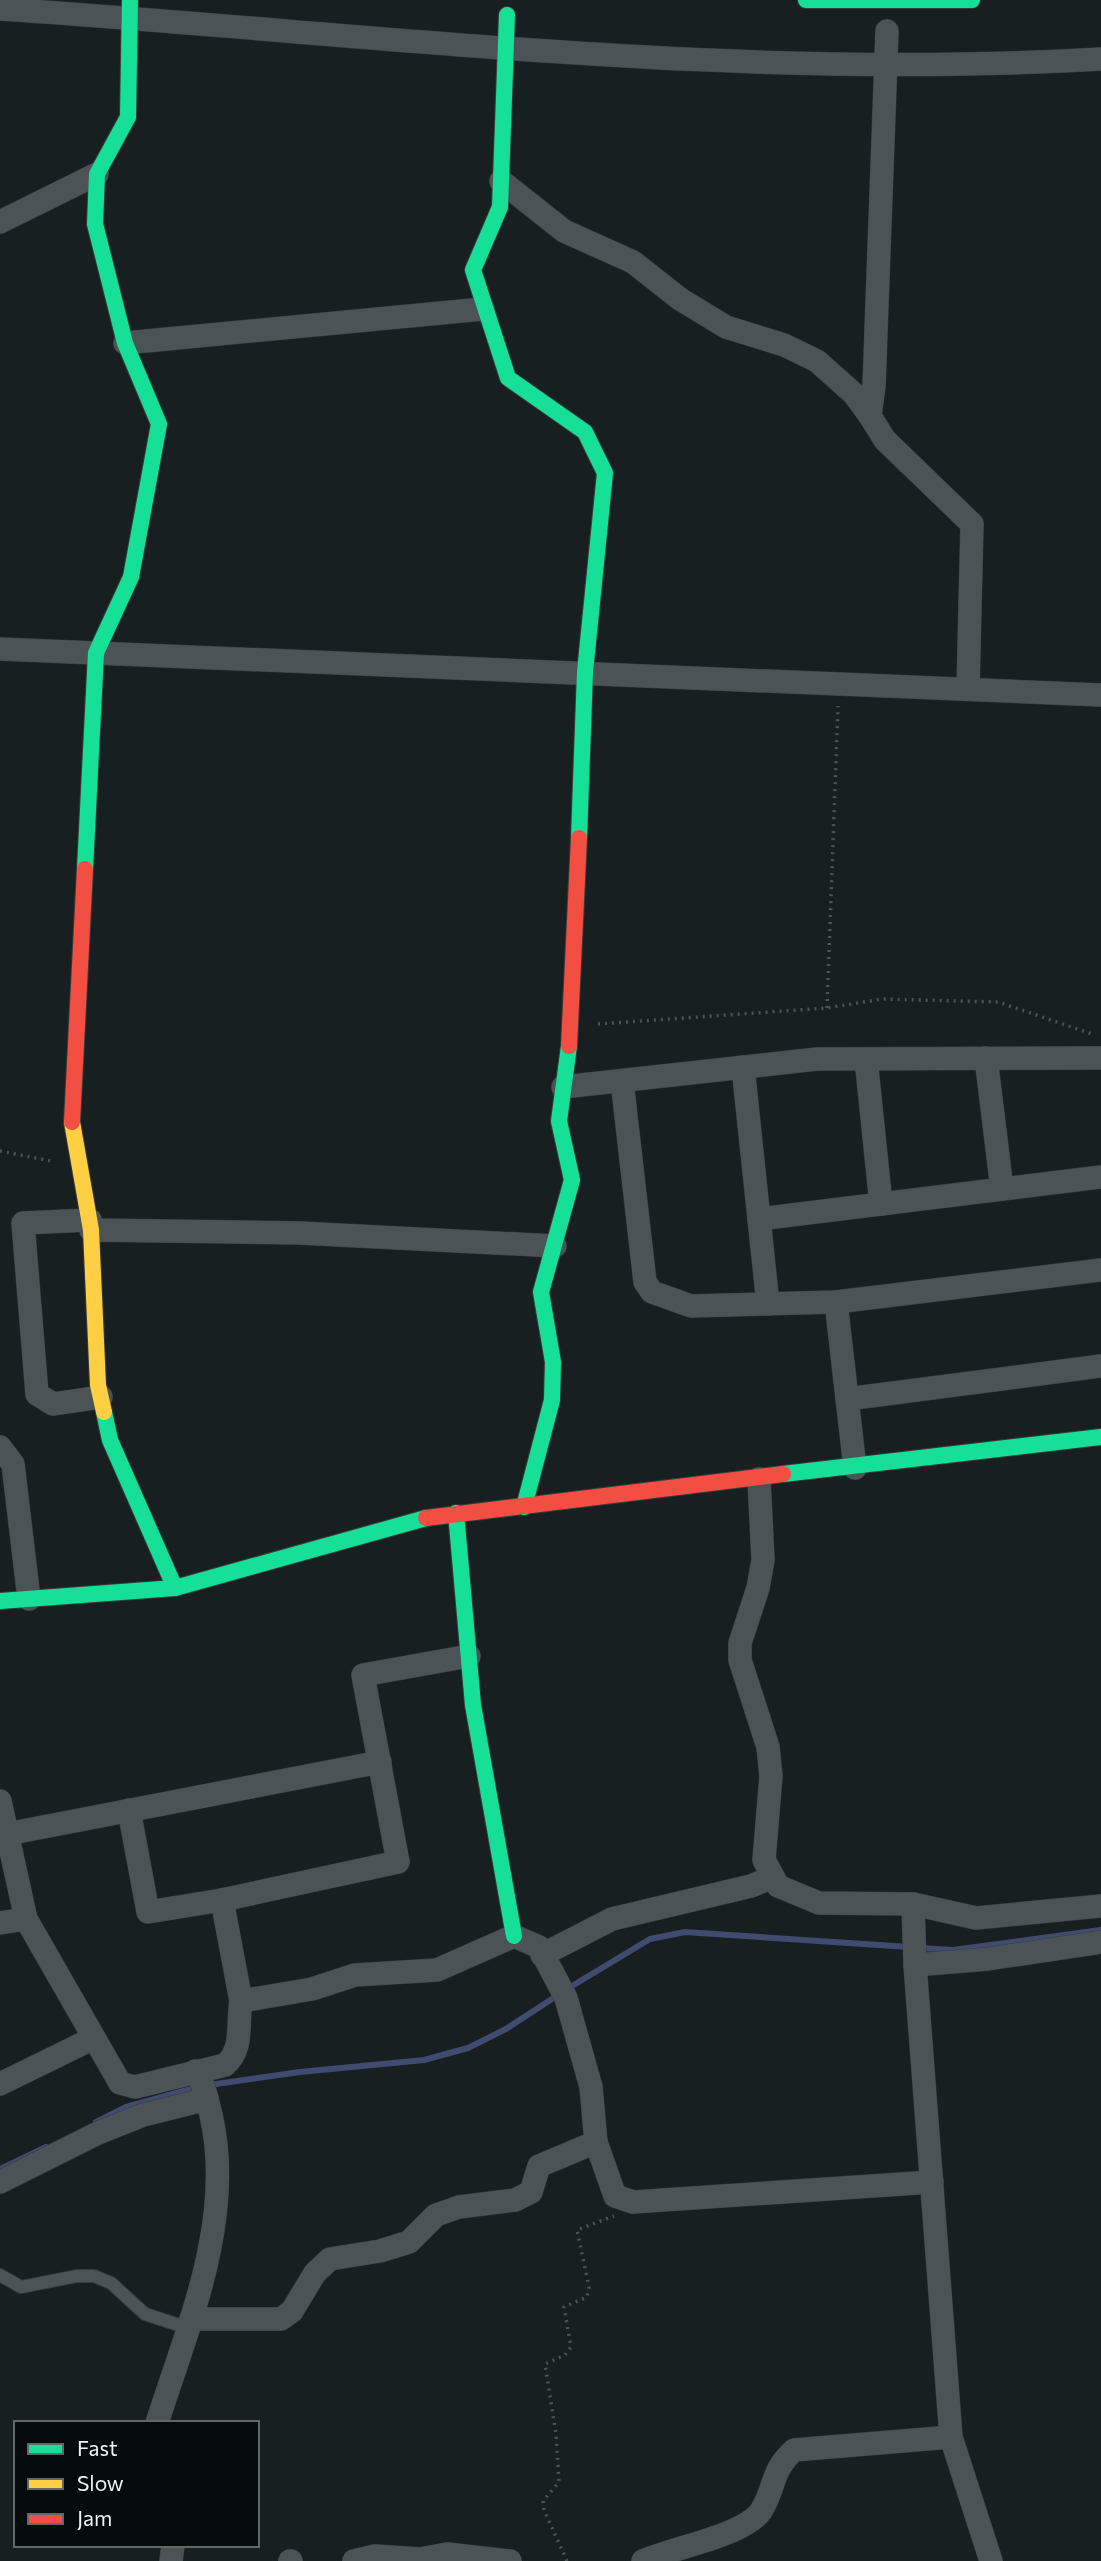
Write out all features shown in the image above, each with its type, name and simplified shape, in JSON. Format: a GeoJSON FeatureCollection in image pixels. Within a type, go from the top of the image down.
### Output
{"type":"FeatureCollection","features":[{"type":"Feature","properties":{"kind":"main road"},"geometry":{"type":"LineString","coordinates":[[806,0],[972,0]]}},
{"type":"Feature","properties":{"kind":"main road"},"geometry":{"type":"LineString","coordinates":[[130,9],[128,117],[97,174],[95,224],[125,343],[159,424],[131,577],[96,653],[72,1129],[90,1225],[101,1397],[110,1440],[175,1588]]}},
{"type":"Feature","properties":{"kind":"main road"},"geometry":{"type":"LineString","coordinates":[[507,15],[500,207],[473,270],[483,309],[508,378],[585,432],[605,473],[585,672],[572,1026],[559,1121],[572,1180],[541,1292],[553,1362],[552,1400],[524,1507]]}},
{"type":"Feature","properties":{"kind":"main road"},"geometry":{"type":"LineString","coordinates":[[0,1601],[175,1588],[404,1522],[456,1513],[1101,1437]]}},
{"type":"Feature","properties":{"kind":"main road"},"geometry":{"type":"LineString","coordinates":[[456,1513],[469,1656],[483,1767],[493,1809],[514,1936]]}},
{"type":"Feature","properties":{"kind":"street"},"geometry":{"type":"LineString","coordinates":[[0,9],[130,9],[507,49],[884,66],[1101,59]]}},
{"type":"Feature","properties":{"kind":"street"},"geometry":{"type":"LineString","coordinates":[[870,416],[874,386],[887,31]]}},
{"type":"Feature","properties":{"kind":"street"},"geometry":{"type":"LineString","coordinates":[[0,222],[97,174]]}},
{"type":"Feature","properties":{"kind":"street"},"geometry":{"type":"LineString","coordinates":[[501,181],[564,231],[633,262],[680,299],[726,327],[784,345],[817,361],[854,394],[885,440],[972,524],[968,689]]}},
{"type":"Feature","properties":{"kind":"street"},"geometry":{"type":"LineString","coordinates":[[125,343],[483,309]]}},
{"type":"Feature","properties":{"kind":"street"},"geometry":{"type":"LineString","coordinates":[[0,649],[1101,695]]}},
{"type":"Feature","properties":{"kind":"street"},"geometry":{"type":"LineString","coordinates":[[986,1058],[1002,1189]]}},
{"type":"Feature","properties":{"kind":"street"},"geometry":{"type":"LineString","coordinates":[[564,1087],[817,1059],[1101,1058]]}},
{"type":"Feature","properties":{"kind":"street"},"geometry":{"type":"LineString","coordinates":[[866,1059],[881,1204]]}},
{"type":"Feature","properties":{"kind":"street"},"geometry":{"type":"LineString","coordinates":[[743,1067],[768,1304]]}},
{"type":"Feature","properties":{"kind":"street"},"geometry":{"type":"LineString","coordinates":[[622,1081],[645,1282],[652,1293],[691,1306],[836,1302],[1101,1270]]}},
{"type":"Feature","properties":{"kind":"street"},"geometry":{"type":"LineString","coordinates":[[759,1219],[1101,1177]]}},
{"type":"Feature","properties":{"kind":"street"},"geometry":{"type":"LineString","coordinates":[[101,1397],[53,1404],[37,1394],[23,1223],[555,1246]]}},
{"type":"Feature","properties":{"kind":"street"},"geometry":{"type":"LineString","coordinates":[[836,1302],[855,1468]]}},
{"type":"Feature","properties":{"kind":"street"},"geometry":{"type":"LineString","coordinates":[[847,1399],[1101,1366]]}},
{"type":"Feature","properties":{"kind":"street"},"geometry":{"type":"LineString","coordinates":[[0,1447],[13,1464],[29,1599]]}},
{"type":"Feature","properties":{"kind":"street"},"geometry":{"type":"LineString","coordinates":[[759,1479],[763,1560],[740,1643],[740,1660],[768,1747],[771,1776],[764,1860],[778,1886],[819,1903],[976,1918],[1101,1906]]}},
{"type":"Feature","properties":{"kind":"street"},"geometry":{"type":"LineString","coordinates":[[129,1810],[148,1912],[222,1900],[398,1862],[363,1675],[469,1656]]}},
{"type":"Feature","properties":{"kind":"street"},"geometry":{"type":"LineString","coordinates":[[7,1833],[380,1762]]}},
{"type":"Feature","properties":{"kind":"street"},"geometry":{"type":"LineString","coordinates":[[0,1801],[26,1919],[120,2083],[135,2087],[202,2085]]}},
{"type":"Feature","properties":{"kind":"street"},"geometry":{"type":"LineString","coordinates":[[542,1955],[612,1919],[751,1886],[773,1877]]}},
{"type":"Feature","properties":{"kind":"street"},"geometry":{"type":"LineString","coordinates":[[0,2182],[202,2085],[233,2058],[238,2045],[241,2001],[222,1900]]}},
{"type":"Feature","properties":{"kind":"street"},"geometry":{"type":"LineString","coordinates":[[914,1912],[914,1960],[951,2437],[991,2561]]}},
{"type":"Feature","properties":{"kind":"street"},"geometry":{"type":"LineString","coordinates":[[0,1923],[26,1919]]}},
{"type":"Feature","properties":{"kind":"street"},"geometry":{"type":"LineString","coordinates":[[241,2001],[312,1989],[355,1975],[438,1970],[514,1936],[539,1947],[563,1993],[591,2087],[596,2142],[615,2196],[633,2202],[932,2182]]}},
{"type":"Feature","properties":{"kind":"street"},"geometry":{"type":"LineString","coordinates":[[914,1960],[988,1959],[1101,1942]]}},
{"type":"Feature","properties":{"kind":"street"},"geometry":{"type":"LineString","coordinates":[[0,2084],[94,2038]]}},
{"type":"Feature","properties":{"kind":"street"},"geometry":{"type":"LineString","coordinates":[[158,2421],[189,2323],[209,2247],[217,2194],[218,2145],[202,2085]]}},
{"type":"Feature","properties":{"kind":"street"},"geometry":{"type":"LineString","coordinates":[[189,2323],[281,2319],[292,2311],[315,2273],[330,2259],[380,2252],[409,2242],[436,2215],[448,2211],[515,2200],[531,2192],[539,2166],[596,2142]]}},
{"type":"Feature","properties":{"kind":"street"},"geometry":{"type":"LineString","coordinates":[[643,2561],[748,2524],[761,2510],[779,2463],[794,2450],[951,2437]]}},
{"type":"Feature","properties":{"kind":"street"},"geometry":{"type":"LineString","coordinates":[[354,2561],[375,2556],[420,2559],[447,2554],[510,2561]]}},
{"type":"Feature","properties":{"kind":"lane"},"geometry":{"type":"LineString","coordinates":[[0,2275],[21,2287],[77,2276],[94,2276],[111,2283],[145,2314],[189,2323]]}},
{"type":"Feature","properties":{"kind":"path"},"geometry":{"type":"LineString","coordinates":[[827,1008],[839,682]]}},
{"type":"Feature","properties":{"kind":"path"},"geometry":{"type":"LineString","coordinates":[[572,1026],[827,1008],[882,999],[998,1002],[1101,1036]]}},
{"type":"Feature","properties":{"kind":"path"},"geometry":{"type":"LineString","coordinates":[[0,1151],[81,1167]]}},
{"type":"Feature","properties":{"kind":"path"},"geometry":{"type":"LineString","coordinates":[[567,2561],[544,2510],[543,2501],[559,2482],[556,2434],[545,2364],[565,2355],[571,2347],[564,2307],[587,2297],[589,2287],[577,2230],[612,2218],[623,2199]]}},
{"type":"Feature","properties":{"kind":"waterway"},"geometry":{"type":"LineString","coordinates":[[920,1948],[953,1950],[1101,1930]]}},
{"type":"Feature","properties":{"kind":"waterway"},"geometry":{"type":"LineString","coordinates":[[567,1989],[650,1939],[685,1932],[909,1947]]}},
{"type":"Feature","properties":{"kind":"waterway"},"geometry":{"type":"LineString","coordinates":[[209,2085],[300,2072],[424,2060],[468,2048],[506,2029],[558,1995]]}},
{"type":"Feature","properties":{"kind":"waterway"},"geometry":{"type":"LineString","coordinates":[[96,2122],[126,2107],[198,2087]]}},
{"type":"Feature","properties":{"kind":"waterway"},"geometry":{"type":"LineString","coordinates":[[0,2169],[46,2147]]}},
{"type":"Feature","properties":{"kind":"traffic: fast"},"geometry":{"type":"LineString","coordinates":[[85,869],[96,653],[131,577],[159,424],[125,343],[95,224],[97,174],[128,117],[130,0]]}},
{"type":"Feature","properties":{"kind":"traffic: fast"},"geometry":{"type":"LineString","coordinates":[[806,0],[972,0]]}},
{"type":"Feature","properties":{"kind":"traffic: fast"},"geometry":{"type":"LineString","coordinates":[[507,15],[500,207],[473,270],[508,378],[585,432],[605,473],[585,672],[579,838]]}},
{"type":"Feature","properties":{"kind":"traffic: fast"},"geometry":{"type":"LineString","coordinates":[[524,1507],[552,1400],[553,1362],[541,1292],[572,1180],[559,1121],[569,1046]]}},
{"type":"Feature","properties":{"kind":"traffic: fast"},"geometry":{"type":"LineString","coordinates":[[104,1412],[110,1440],[175,1588]]}},
{"type":"Feature","properties":{"kind":"traffic: fast"},"geometry":{"type":"LineString","coordinates":[[783,1474],[1101,1437]]}},
{"type":"Feature","properties":{"kind":"traffic: fast"},"geometry":{"type":"LineString","coordinates":[[456,1513],[473,1705],[514,1936]]}},
{"type":"Feature","properties":{"kind":"traffic: fast"},"geometry":{"type":"LineString","coordinates":[[0,1601],[175,1588],[426,1518]]}},
{"type":"Feature","properties":{"kind":"traffic: slow"},"geometry":{"type":"LineString","coordinates":[[72,1122],[91,1230],[98,1385],[104,1412]]}},
{"type":"Feature","properties":{"kind":"traffic: jam"},"geometry":{"type":"LineString","coordinates":[[569,1046],[579,838]]}},
{"type":"Feature","properties":{"kind":"traffic: jam"},"geometry":{"type":"LineString","coordinates":[[72,1122],[85,869]]}},
{"type":"Feature","properties":{"kind":"traffic: jam"},"geometry":{"type":"LineString","coordinates":[[426,1518],[783,1474]]}}]}
